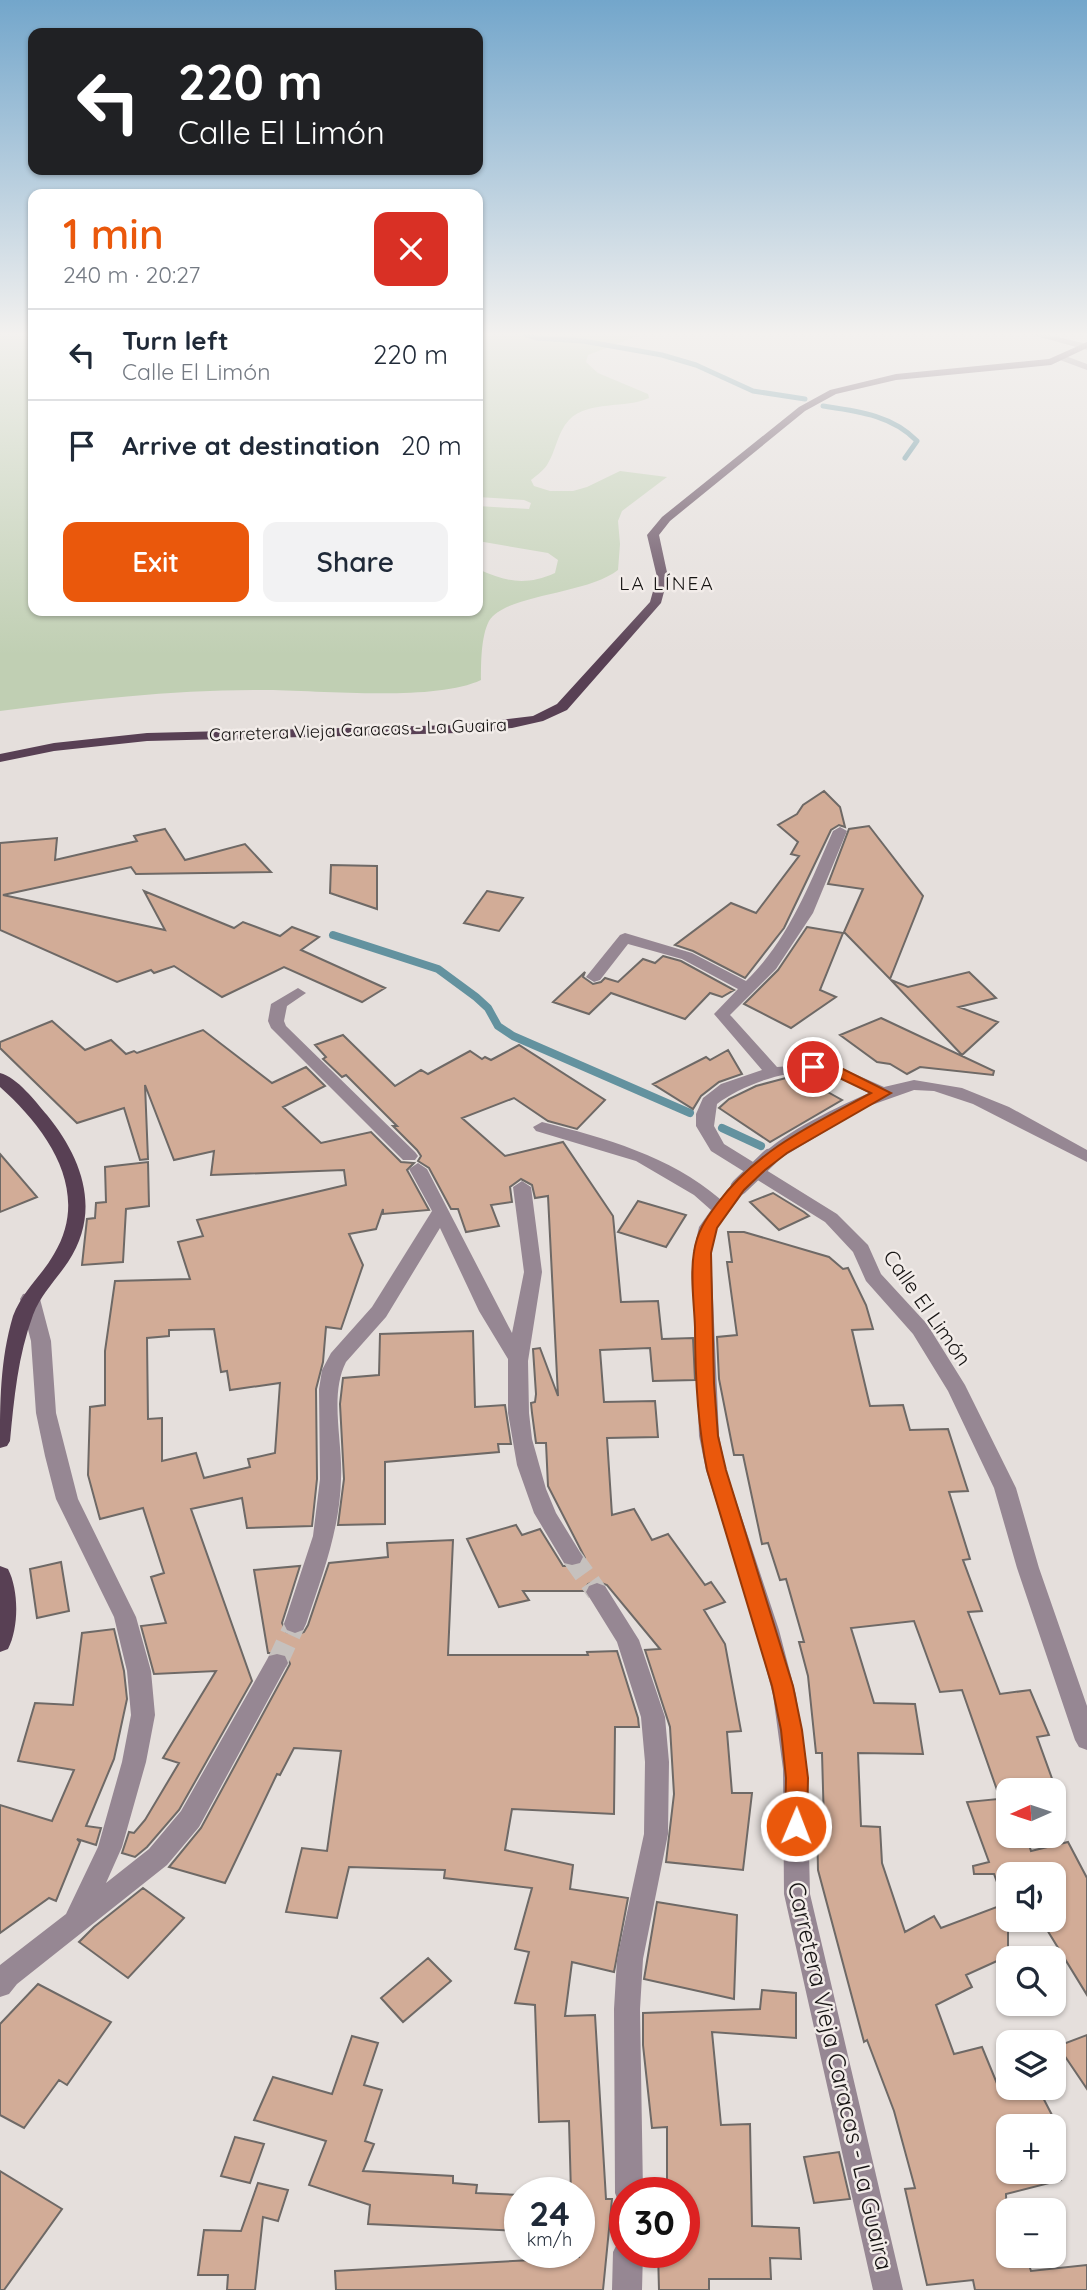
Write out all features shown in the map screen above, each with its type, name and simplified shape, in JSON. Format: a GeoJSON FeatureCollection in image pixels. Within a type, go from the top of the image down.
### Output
{"type":"FeatureCollection","features":[{"type":"Feature","properties":{"kind":"main road","name":"Carretera Vieja Caracas - La Guaira"},"geometry":{"type":"LineString","coordinates":[[0,758],[106,740],[458,729],[516,723],[551,715],[562,708],[655,603],[664,581],[653,535],[657,529],[763,441]]}},
{"type":"Feature","properties":{"kind":"main road"},"geometry":{"type":"LineString","coordinates":[[0,1078],[53,1134],[68,1156],[75,1178],[78,1202],[65,1252],[30,1299],[7,1384],[0,1441]]}},
{"type":"Feature","properties":{"kind":"main road"},"geometry":{"type":"LineString","coordinates":[[0,1575],[5,1610],[0,1643]]}},
{"type":"Feature","properties":{"kind":"street"},"geometry":{"type":"LineString","coordinates":[[773,1073],[744,1038],[723,1020],[724,1010],[770,966],[805,913],[840,831]]}},
{"type":"Feature","properties":{"kind":"street"},"geometry":{"type":"LineString","coordinates":[[594,976],[625,939],[687,956],[747,988]]}},
{"type":"Feature","properties":{"kind":"street"},"geometry":{"type":"LineString","coordinates":[[298,993],[279,1004],[276,1021],[279,1028],[354,1099],[414,1163],[441,1211],[489,1311],[517,1359]]}},
{"type":"Feature","properties":{"kind":"street","name":"Calle El Limón"},"geometry":{"type":"LineString","coordinates":[[883,1093],[830,1068],[789,1069],[727,1088],[709,1102],[705,1126],[717,1147],[809,1203],[854,1239],[873,1277],[920,1329],[958,1390],[1006,1488],[1028,1568],[1087,1740]]}},
{"type":"Feature","properties":{"kind":"street","name":"Carretera Vieja Caracas - La Guaira"},"geometry":{"type":"LineString","coordinates":[[888,2290],[797,1894],[793,1858],[797,1778],[792,1730],[783,1686],[716,1470],[709,1436],[702,1253],[708,1227],[738,1186],[770,1157],[883,1093],[916,1085],[947,1089],[1015,1118],[1087,1157]]}},
{"type":"Feature","properties":{"kind":"street"},"geometry":{"type":"LineString","coordinates":[[542,1127],[642,1157],[700,1191],[721,1209]]}},
{"type":"Feature","properties":{"kind":"street"},"geometry":{"type":"LineString","coordinates":[[522,1188],[533,1271],[530,1308],[517,1359],[521,1436],[539,1504],[552,1530],[572,1557]]}},
{"type":"Feature","properties":{"kind":"street"},"geometry":{"type":"LineString","coordinates":[[295,1624],[324,1536],[331,1479],[329,1390],[332,1370],[338,1358],[379,1312],[441,1211]]}},
{"type":"Feature","properties":{"kind":"street"},"geometry":{"type":"LineString","coordinates":[[30,1299],[41,1341],[46,1413],[55,1456],[67,1499],[125,1617],[139,1671],[143,1715],[134,1762],[110,1847],[73,1926]]}},
{"type":"Feature","properties":{"kind":"street"},"geometry":{"type":"LineString","coordinates":[[597,1592],[628,1640],[636,1662],[653,1717],[657,1762],[656,1834],[631,1959],[627,2009],[629,2177]]}},
{"type":"Feature","properties":{"kind":"street"},"geometry":{"type":"LineString","coordinates":[[3,1979],[158,1857],[190,1819],[276,1663]]}},
{"type":"Feature","properties":{"kind":"street"},"geometry":{"type":"LineString","coordinates":[[627,2290],[628,2268]]}},
{"type":"Feature","properties":{"kind":"green space"},"geometry":{"type":"Polygon","coordinates":[[[0,441],[28,441],[28,616],[483,616],[483,571],[516,581],[535,580],[555,573],[558,560],[548,553],[483,542],[483,506],[529,509],[531,503],[524,500],[483,497],[483,441],[558,441],[547,465],[531,480],[534,486],[550,491],[573,491],[587,487],[620,471],[667,477],[622,511],[618,521],[618,570],[587,585],[511,605],[489,621],[483,642],[481,680],[460,687],[403,693],[254,690],[191,692],[0,711],[0,441]]]}},
{"type":"Feature","properties":{"kind":"building"},"geometry":{"type":"Polygon","coordinates":[[[824,791],[840,807],[845,827],[839,825],[831,830],[784,928],[745,978],[693,951],[675,945],[731,903],[756,913],[799,856],[791,854],[798,842],[778,825],[797,814],[803,805],[824,791]]]}},
{"type":"Feature","properties":{"kind":"building"},"geometry":{"type":"Polygon","coordinates":[[[869,826],[923,896],[890,979],[844,932],[863,889],[828,884],[849,829],[869,826]]]}},
{"type":"Feature","properties":{"kind":"building"},"geometry":{"type":"Polygon","coordinates":[[[165,829],[185,860],[245,844],[271,872],[136,874],[131,867],[3,895],[165,930],[144,891],[234,928],[243,922],[280,936],[292,927],[319,937],[301,950],[385,988],[362,1002],[284,967],[222,997],[174,966],[154,973],[151,970],[117,982],[0,930],[0,843],[57,838],[55,860],[137,841],[134,836],[165,829]]]}},
{"type":"Feature","properties":{"kind":"building"},"geometry":{"type":"Polygon","coordinates":[[[331,865],[377,866],[377,909],[330,893],[331,865]]]}},
{"type":"Feature","properties":{"kind":"building"},"geometry":{"type":"Polygon","coordinates":[[[487,891],[523,898],[499,931],[464,923],[487,891]]]}},
{"type":"Feature","properties":{"kind":"building"},"geometry":{"type":"Polygon","coordinates":[[[807,927],[843,933],[820,990],[836,997],[791,1028],[744,1004],[778,970],[807,927]]]}},
{"type":"Feature","properties":{"kind":"building"},"geometry":{"type":"Polygon","coordinates":[[[663,956],[681,961],[734,990],[722,997],[710,993],[685,1019],[611,993],[589,1014],[553,1002],[585,972],[583,977],[593,984],[605,978],[618,982],[643,959],[655,963],[663,956]]]}},
{"type":"Feature","properties":{"kind":"building"},"geometry":{"type":"Polygon","coordinates":[[[969,972],[996,998],[959,1007],[998,1022],[962,1055],[891,980],[908,987],[969,972]]]}},
{"type":"Feature","properties":{"kind":"building"},"geometry":{"type":"Polygon","coordinates":[[[881,1018],[994,1071],[993,1075],[920,1067],[907,1074],[890,1064],[877,1062],[840,1035],[881,1018]]]}},
{"type":"Feature","properties":{"kind":"building"},"geometry":{"type":"Polygon","coordinates":[[[52,1021],[85,1050],[111,1040],[126,1054],[134,1051],[137,1053],[203,1030],[272,1083],[306,1067],[325,1086],[283,1107],[321,1143],[371,1132],[401,1162],[414,1163],[407,1170],[429,1210],[383,1214],[383,1209],[376,1229],[349,1234],[363,1265],[341,1329],[326,1327],[323,1362],[316,1389],[317,1479],[312,1526],[247,1528],[242,1498],[191,1509],[252,1681],[179,1810],[135,1857],[122,1853],[129,1832],[134,1833],[145,1820],[179,1763],[163,1758],[216,1671],[154,1674],[141,1626],[166,1623],[151,1577],[164,1573],[143,1508],[100,1519],[88,1475],[90,1407],[105,1405],[105,1351],[115,1281],[190,1279],[178,1242],[203,1236],[197,1220],[346,1185],[344,1170],[211,1175],[214,1151],[174,1160],[145,1085],[148,1159],[140,1160],[124,1108],[77,1123],[0,1048],[0,1042],[52,1021]],[[214,1329],[169,1330],[169,1336],[147,1338],[148,1419],[162,1418],[162,1461],[196,1453],[204,1478],[250,1467],[248,1459],[275,1453],[280,1383],[230,1390],[227,1371],[221,1372],[214,1329]]]}},
{"type":"Feature","properties":{"kind":"building"},"geometry":{"type":"Polygon","coordinates":[[[343,1035],[395,1086],[421,1070],[428,1074],[470,1051],[482,1059],[485,1057],[491,1060],[519,1045],[605,1100],[577,1129],[548,1121],[514,1098],[462,1118],[505,1156],[563,1142],[613,1216],[621,1302],[658,1301],[662,1339],[693,1338],[695,1380],[653,1381],[650,1348],[600,1350],[604,1402],[655,1401],[658,1437],[607,1438],[612,1515],[634,1509],[652,1540],[668,1534],[705,1585],[711,1582],[725,1602],[704,1610],[725,1644],[741,1731],[727,1732],[732,1793],[752,1793],[743,1870],[666,1862],[674,1794],[670,1727],[645,1650],[660,1649],[607,1585],[596,1581],[588,1584],[584,1591],[523,1591],[529,1600],[499,1607],[467,1539],[516,1525],[522,1535],[540,1529],[563,1566],[581,1566],[585,1558],[548,1486],[546,1443],[536,1443],[532,1413],[531,1403],[535,1402],[536,1394],[533,1349],[540,1348],[558,1396],[548,1196],[535,1198],[532,1185],[521,1179],[510,1187],[512,1202],[491,1205],[499,1226],[466,1232],[458,1209],[451,1209],[429,1168],[418,1161],[421,1156],[417,1150],[346,1075],[342,1077],[323,1059],[326,1057],[315,1045],[343,1035]]]}},
{"type":"Feature","properties":{"kind":"building"},"geometry":{"type":"Polygon","coordinates":[[[728,1050],[742,1074],[719,1082],[701,1096],[693,1109],[653,1084],[706,1057],[710,1060],[728,1050]]]}},
{"type":"Feature","properties":{"kind":"building"},"geometry":{"type":"Polygon","coordinates":[[[797,1075],[842,1100],[770,1142],[719,1108],[729,1099],[756,1086],[797,1075]]]}},
{"type":"Feature","properties":{"kind":"building"},"geometry":{"type":"Polygon","coordinates":[[[0,1154],[37,1197],[0,1212],[0,1154]]]}},
{"type":"Feature","properties":{"kind":"building"},"geometry":{"type":"Polygon","coordinates":[[[148,1162],[149,1206],[126,1209],[123,1262],[82,1265],[87,1219],[95,1218],[96,1203],[106,1202],[105,1167],[148,1162]]]}},
{"type":"Feature","properties":{"kind":"building"},"geometry":{"type":"Polygon","coordinates":[[[773,1193],[809,1216],[779,1230],[750,1202],[773,1193]]]}},
{"type":"Feature","properties":{"kind":"building"},"geometry":{"type":"Polygon","coordinates":[[[638,1201],[686,1215],[666,1247],[618,1232],[638,1201]]]}},
{"type":"Feature","properties":{"kind":"building"},"geometry":{"type":"Polygon","coordinates":[[[728,1232],[744,1232],[829,1257],[843,1269],[848,1268],[866,1305],[873,1329],[852,1330],[870,1406],[903,1405],[910,1430],[948,1429],[968,1491],[949,1492],[970,1559],[963,1560],[982,1611],[968,1612],[1000,1694],[1030,1690],[1049,1735],[1037,1737],[1052,1778],[996,1778],[996,1787],[962,1690],[940,1692],[914,1621],[851,1628],[874,1703],[915,1704],[923,1754],[858,1753],[861,1826],[880,1827],[882,1863],[905,1932],[934,1916],[941,1928],[996,1907],[996,1932],[1008,1932],[1008,1946],[996,1946],[996,1961],[966,1975],[972,1987],[936,2005],[954,2054],[982,2047],[996,2081],[996,2100],[1044,2100],[1051,2114],[996,2114],[996,2184],[1045,2184],[1006,2194],[1006,2198],[996,2198],[996,2268],[1030,2268],[1031,2271],[1087,2265],[1087,2290],[975,2290],[973,2280],[927,2285],[905,2189],[915,2188],[894,2111],[867,2040],[864,2042],[818,1870],[817,1823],[824,1824],[822,1753],[816,1753],[808,1676],[799,1642],[804,1642],[786,1579],[780,1580],[768,1543],[762,1544],[743,1455],[734,1455],[719,1379],[717,1337],[737,1335],[727,1262],[732,1262],[728,1232]]]}},
{"type":"Feature","properties":{"kind":"building"},"geometry":{"type":"Polygon","coordinates":[[[473,1331],[475,1407],[505,1405],[511,1444],[498,1444],[499,1452],[385,1462],[385,1524],[338,1525],[344,1479],[340,1404],[343,1378],[379,1375],[380,1334],[473,1331]]]}},
{"type":"Feature","properties":{"kind":"building"},"geometry":{"type":"Polygon","coordinates":[[[453,1540],[448,1655],[588,1655],[587,1652],[617,1651],[638,1718],[639,1727],[615,1727],[614,1814],[512,1809],[505,1850],[573,1865],[570,1889],[628,1898],[614,1972],[572,1962],[565,2016],[595,2015],[606,2199],[609,2199],[603,2290],[336,2290],[335,2271],[504,2262],[504,2268],[595,2268],[595,2177],[571,2177],[569,2121],[539,2122],[535,2005],[515,2003],[529,1952],[515,1949],[532,1888],[444,1878],[445,1870],[349,1867],[337,1918],[286,1912],[302,1848],[327,1851],[341,1751],[294,1748],[280,1775],[277,1774],[225,1883],[169,1867],[201,1828],[290,1664],[286,1653],[268,1653],[254,1570],[300,1566],[282,1623],[286,1632],[296,1635],[304,1632],[308,1625],[329,1563],[388,1557],[387,1543],[453,1540]]]}},
{"type":"Feature","properties":{"kind":"building"},"geometry":{"type":"Polygon","coordinates":[[[61,1562],[69,1611],[37,1618],[30,1569],[61,1562]]]}},
{"type":"Feature","properties":{"kind":"building"},"geometry":{"type":"Polygon","coordinates":[[[114,1629],[124,1671],[127,1699],[114,1759],[86,1826],[101,1828],[96,1845],[77,1839],[80,1842],[56,1901],[49,1898],[0,1933],[0,1805],[52,1821],[74,1770],[18,1761],[35,1703],[73,1705],[82,1633],[114,1629]]]}},
{"type":"Feature","properties":{"kind":"building"},"geometry":{"type":"Polygon","coordinates":[[[996,1799],[996,1848],[1030,1848],[1031,1851],[1066,1848],[1068,1842],[1087,1878],[1087,1995],[1066,1961],[1066,1946],[1057,1946],[1048,1932],[1066,1932],[1066,1862],[996,1862],[996,1879],[994,1874],[974,1874],[973,1866],[989,1862],[967,1802],[996,1799]]]}},
{"type":"Feature","properties":{"kind":"building"},"geometry":{"type":"Polygon","coordinates":[[[143,1888],[184,1918],[128,1978],[79,1942],[143,1888]]]}},
{"type":"Feature","properties":{"kind":"building"},"geometry":{"type":"Polygon","coordinates":[[[657,1902],[737,1915],[734,1999],[644,1979],[657,1902]]]}},
{"type":"Feature","properties":{"kind":"building"},"geometry":{"type":"Polygon","coordinates":[[[428,1958],[451,1981],[403,2022],[381,1998],[428,1958]]]}},
{"type":"Feature","properties":{"kind":"building"},"geometry":{"type":"Polygon","coordinates":[[[38,1984],[111,2022],[67,2085],[59,2080],[24,2128],[0,2115],[0,2024],[38,1984]]]}},
{"type":"Feature","properties":{"kind":"building"},"geometry":{"type":"Polygon","coordinates":[[[762,1990],[796,1993],[796,2038],[712,2032],[721,2125],[750,2124],[752,2226],[799,2228],[801,2259],[770,2258],[771,2279],[709,2279],[709,2290],[659,2290],[658,2268],[700,2268],[700,2177],[667,2177],[667,2127],[652,2128],[643,2045],[643,2013],[760,2009],[762,1990]]]}},
{"type":"Feature","properties":{"kind":"building"},"geometry":{"type":"Polygon","coordinates":[[[1087,2035],[1087,2089],[1066,2058],[1066,2043],[1087,2035]]]}},
{"type":"Feature","properties":{"kind":"building"},"geometry":{"type":"Polygon","coordinates":[[[352,2036],[378,2043],[364,2085],[382,2090],[365,2141],[374,2144],[363,2171],[453,2176],[453,2183],[477,2185],[476,2193],[504,2194],[504,2230],[368,2224],[370,2205],[309,2185],[326,2141],[254,2120],[273,2077],[332,2094],[352,2036]]]}},
{"type":"Feature","properties":{"kind":"building"},"geometry":{"type":"Polygon","coordinates":[[[235,2137],[264,2144],[250,2183],[221,2176],[235,2137]]]}},
{"type":"Feature","properties":{"kind":"building"},"geometry":{"type":"Polygon","coordinates":[[[839,2152],[850,2199],[814,2203],[804,2157],[839,2152]]]}},
{"type":"Feature","properties":{"kind":"building"},"geometry":{"type":"Polygon","coordinates":[[[0,2171],[62,2209],[4,2290],[0,2290],[0,2171]]]}},
{"type":"Feature","properties":{"kind":"building"},"geometry":{"type":"Polygon","coordinates":[[[258,2183],[288,2190],[278,2221],[263,2217],[255,2290],[227,2290],[228,2275],[198,2275],[204,2230],[241,2231],[258,2183]]]}},
{"type":"Feature","properties":{"kind":"waterway"},"geometry":{"type":"LineString","coordinates":[[905,458],[917,441]]}},
{"type":"Feature","properties":{"kind":"waterway"},"geometry":{"type":"LineString","coordinates":[[333,935],[438,969],[476,997],[488,1008],[498,1026],[513,1036],[690,1113]]}},
{"type":"Feature","properties":{"kind":"waterway"},"geometry":{"type":"LineString","coordinates":[[722,1128],[761,1146]]}},
{"type":"Feature","properties":{"kind":"tunnel"},"geometry":{"type":"LineString","coordinates":[[572,1557],[597,1592]]}},
{"type":"Feature","properties":{"kind":"tunnel"},"geometry":{"type":"LineString","coordinates":[[277,1663],[295,1624]]}},
{"type":"Feature","properties":{"kind":"district","name":"LA LÍNEA"},"geometry":{"type":"Point","coordinates":[667,583]}},
{"type":"Feature","properties":{"kind":"route"},"geometry":{"type":"LineString","coordinates":[[796,1826],[797,1778],[792,1730],[783,1686],[716,1470],[709,1436],[702,1253],[708,1227],[738,1186],[759,1166],[782,1149],[857,1105],[883,1093],[830,1068],[813,1067]]}}]}
